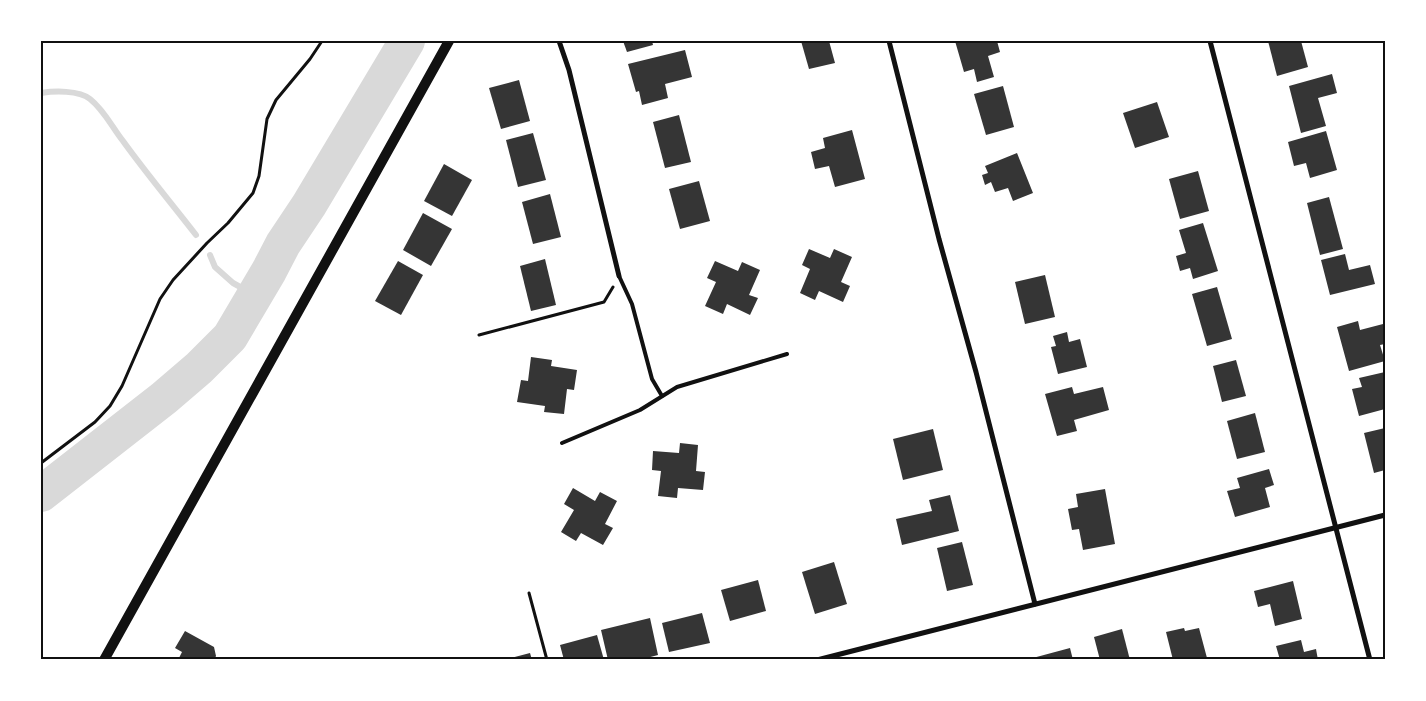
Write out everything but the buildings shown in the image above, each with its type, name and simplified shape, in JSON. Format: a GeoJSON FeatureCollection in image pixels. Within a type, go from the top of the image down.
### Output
{"type":"FeatureCollection","features":[{"type":"Feature","properties":{"kind":"main road"},"geometry":{"type":"LineString","coordinates":[[104,660],[449,41]]}},
{"type":"Feature","properties":{"kind":"street"},"geometry":{"type":"LineString","coordinates":[[559,41],[570,70],[620,276]]}},
{"type":"Feature","properties":{"kind":"street"},"geometry":{"type":"LineString","coordinates":[[889,41],[1035,604]]}},
{"type":"Feature","properties":{"kind":"street"},"geometry":{"type":"LineString","coordinates":[[1210,41],[1370,660]]}},
{"type":"Feature","properties":{"kind":"street"},"geometry":{"type":"LineString","coordinates":[[817,660],[1385,515]]}},
{"type":"Feature","properties":{"kind":"lane"},"geometry":{"type":"LineString","coordinates":[[620,276],[632,304],[652,379],[662,396]]}},
{"type":"Feature","properties":{"kind":"lane"},"geometry":{"type":"LineString","coordinates":[[562,443],[640,410],[677,387],[786,354]]}},
{"type":"Feature","properties":{"kind":"path"},"geometry":{"type":"LineString","coordinates":[[41,463],[95,422],[110,406],[122,386],[164,293],[188,263],[228,223],[253,193],[259,176],[267,119],[276,100],[310,59],[322,41]]}},
{"type":"Feature","properties":{"kind":"path"},"geometry":{"type":"LineString","coordinates":[[479,335],[604,302],[620,276]]}},
{"type":"Feature","properties":{"kind":"path"},"geometry":{"type":"LineString","coordinates":[[529,593],[546,660]]}},
{"type":"Feature","properties":{"kind":"waterway"},"geometry":{"type":"LineString","coordinates":[[41,494],[164,398],[199,368],[230,337],[283,244],[309,205],[407,41]]}},
{"type":"Feature","properties":{"kind":"waterway"},"geometry":{"type":"LineString","coordinates":[[41,93],[80,94],[95,103],[196,235]]}},
{"type":"Feature","properties":{"kind":"waterway"},"geometry":{"type":"LineString","coordinates":[[210,255],[215,267],[233,283],[255,295]]}}]}
